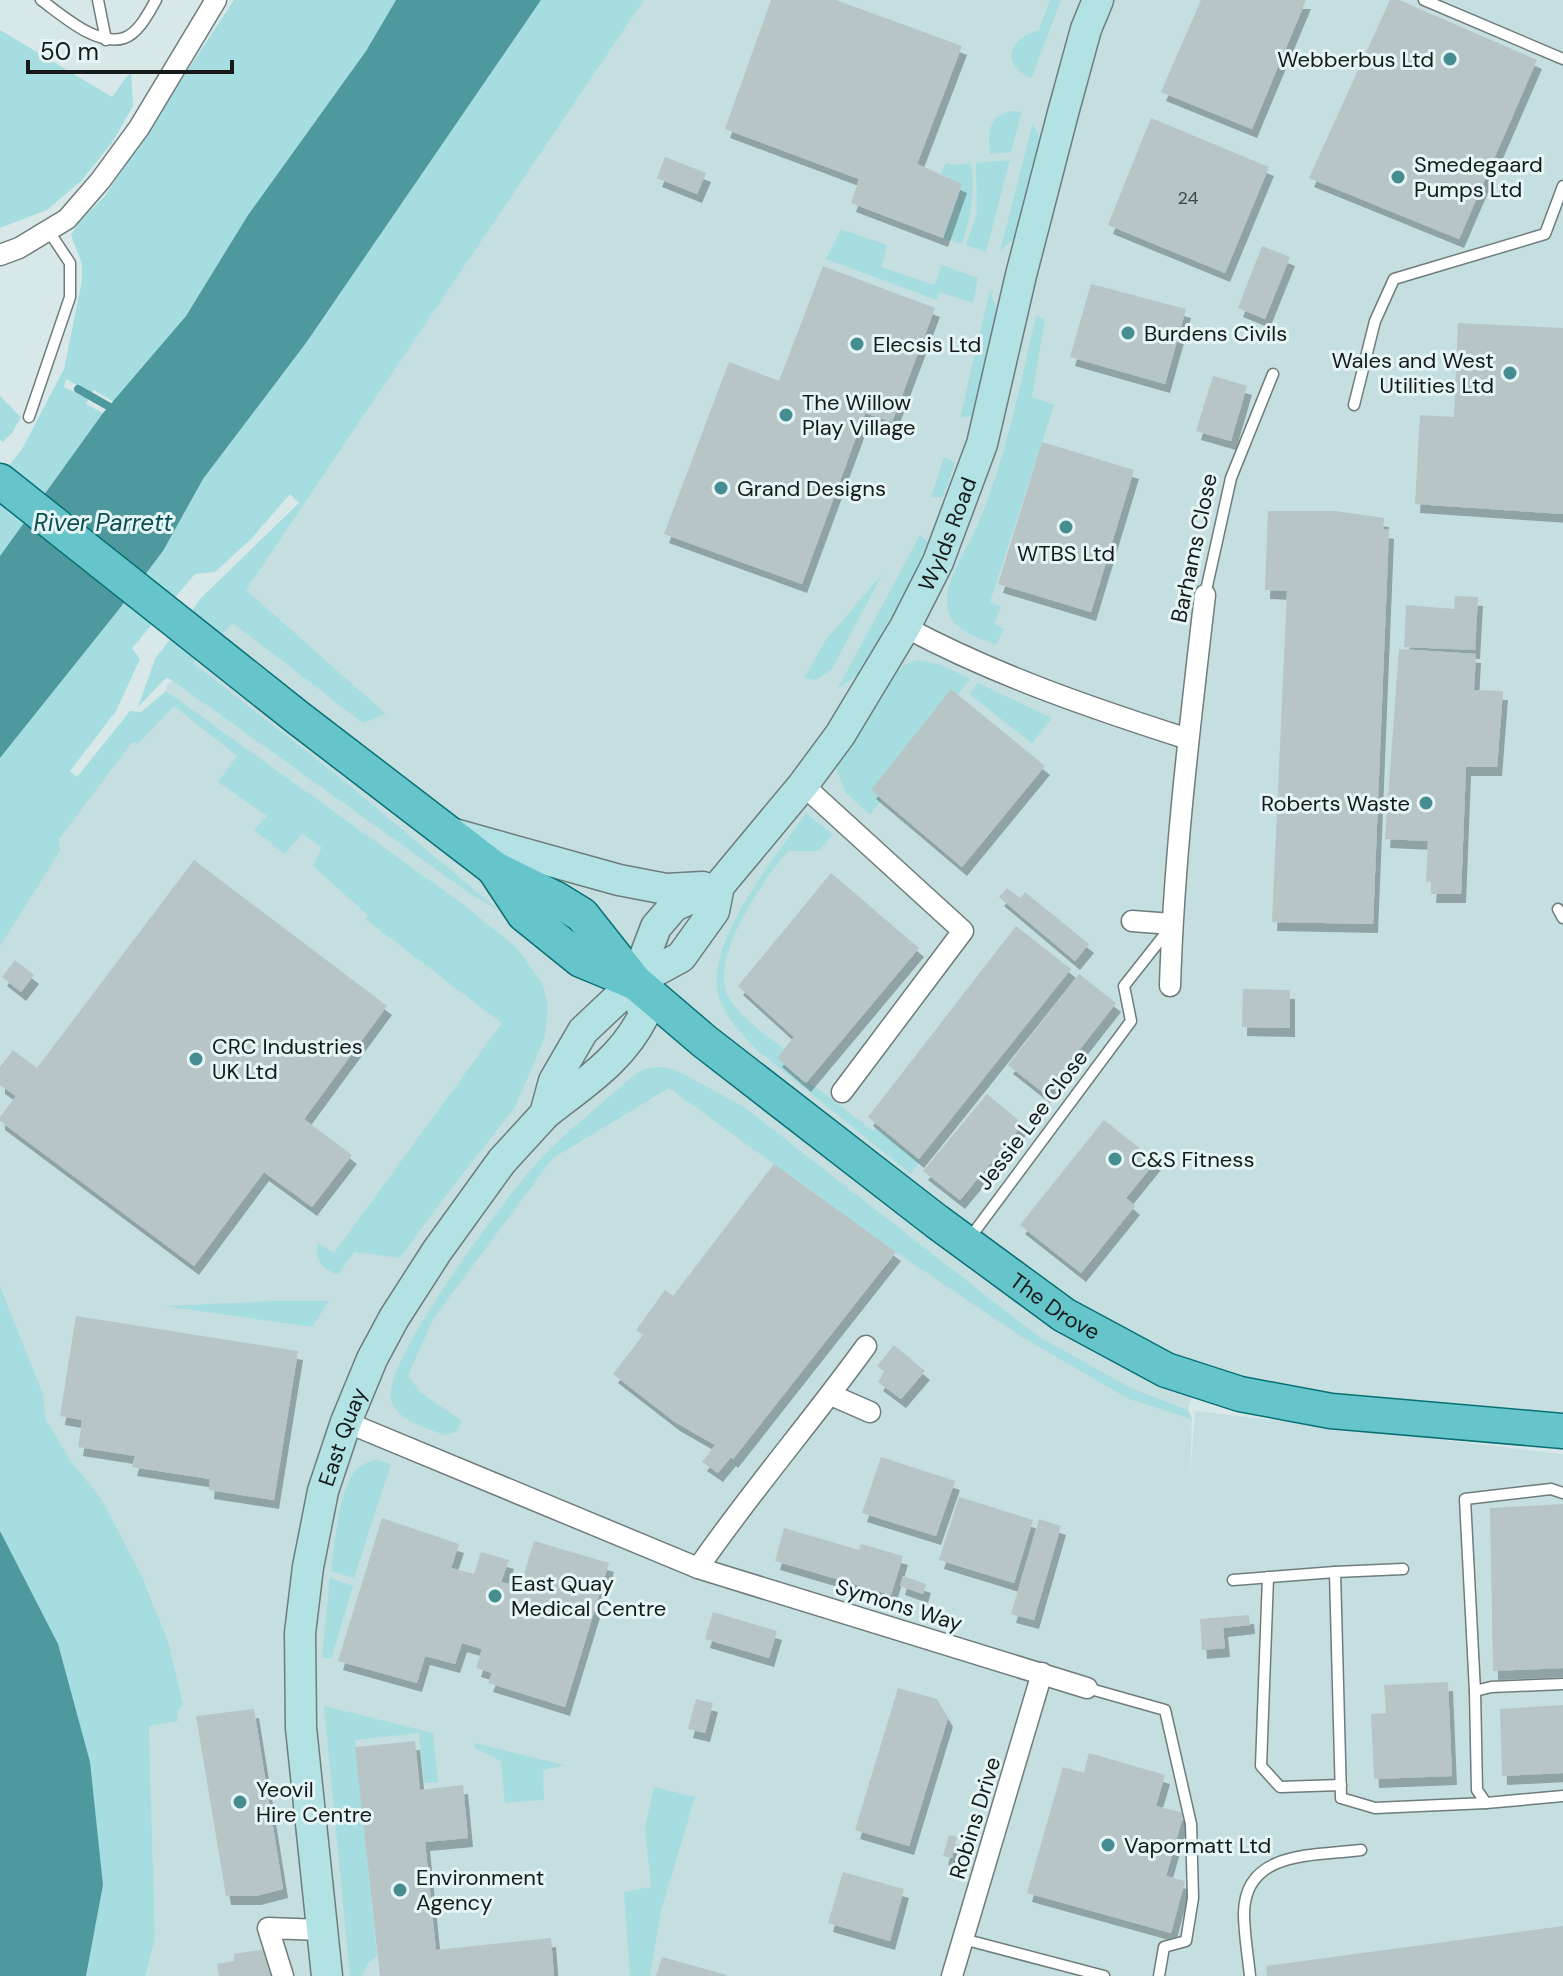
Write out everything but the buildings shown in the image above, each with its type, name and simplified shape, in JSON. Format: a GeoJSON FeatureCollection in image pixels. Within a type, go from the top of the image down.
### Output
{"type":"FeatureCollection","features":[{"type":"Feature","properties":{"kind":"main road","name":"The Drove"},"geometry":{"type":"LineString","coordinates":[[0,481],[495,869],[582,915],[635,982],[704,1041],[966,1244],[1052,1307],[1097,1335],[1166,1370],[1211,1386],[1297,1406],[1563,1431]]}},
{"type":"Feature","properties":{"kind":"street"},"geometry":{"type":"LineString","coordinates":[[0,255],[19,248],[67,219],[108,171],[139,128],[216,0]]}},
{"type":"Feature","properties":{"kind":"street","name":"Wylds Road"},"geometry":{"type":"LineString","coordinates":[[635,982],[681,957],[714,911],[719,886],[840,735],[905,627],[938,562],[982,444],[1063,113],[1086,29],[1098,0]]}},
{"type":"Feature","properties":{"kind":"street","name":"Barhams Close"},"geometry":{"type":"LineString","coordinates":[[1170,986],[1172,924],[1188,739],[1205,595]]}},
{"type":"Feature","properties":{"kind":"street"},"geometry":{"type":"LineString","coordinates":[[905,627],[948,650],[1075,703],[1188,739]]}},
{"type":"Feature","properties":{"kind":"street"},"geometry":{"type":"LineString","coordinates":[[803,785],[963,931],[842,1092]]}},
{"type":"Feature","properties":{"kind":"street"},"geometry":{"type":"LineString","coordinates":[[448,833],[619,880],[666,889],[719,886]]}},
{"type":"Feature","properties":{"kind":"street"},"geometry":{"type":"LineString","coordinates":[[1132,921],[1172,924]]}},
{"type":"Feature","properties":{"kind":"street"},"geometry":{"type":"LineString","coordinates":[[545,1114],[601,1071],[632,1040],[644,1015],[635,982]]}},
{"type":"Feature","properties":{"kind":"street","name":"East Quay"},"geometry":{"type":"LineString","coordinates":[[327,1976],[301,1728],[300,1633],[308,1567],[323,1491],[346,1422],[379,1346],[430,1262],[502,1161],[545,1114],[554,1081],[583,1031],[635,982]]}},
{"type":"Feature","properties":{"kind":"street"},"geometry":{"type":"LineString","coordinates":[[698,1568],[741,1506],[781,1461],[866,1346]]}},
{"type":"Feature","properties":{"kind":"street"},"geometry":{"type":"LineString","coordinates":[[831,1395],[870,1412]]}},
{"type":"Feature","properties":{"kind":"street","name":"Symons Way"},"geometry":{"type":"LineString","coordinates":[[346,1422],[698,1568],[1087,1688]]}},
{"type":"Feature","properties":{"kind":"street","name":"Robins Drive"},"geometry":{"type":"LineString","coordinates":[[952,1976],[1042,1673]]}},
{"type":"Feature","properties":{"kind":"street"},"geometry":{"type":"LineString","coordinates":[[283,1976],[268,1928],[322,1930]]}},
{"type":"Feature","properties":{"kind":"lane"},"geometry":{"type":"LineString","coordinates":[[41,0],[106,40],[127,37],[144,20],[156,0]]}},
{"type":"Feature","properties":{"kind":"lane"},"geometry":{"type":"LineString","coordinates":[[98,0],[106,40]]}},
{"type":"Feature","properties":{"kind":"lane"},"geometry":{"type":"LineString","coordinates":[[1424,0],[1563,59]]}},
{"type":"Feature","properties":{"kind":"lane"},"geometry":{"type":"LineString","coordinates":[[1354,405],[1375,321],[1394,279],[1545,234],[1563,186]]}},
{"type":"Feature","properties":{"kind":"lane"},"geometry":{"type":"LineString","coordinates":[[29,417],[70,297],[70,263],[48,230]]}},
{"type":"Feature","properties":{"kind":"lane","name":"Barhams Close"},"geometry":{"type":"LineString","coordinates":[[1205,595],[1231,478],[1273,374]]}},
{"type":"Feature","properties":{"kind":"lane","name":"Jessie Lee Close"},"geometry":{"type":"LineString","coordinates":[[966,1244],[1131,1021],[1124,986],[1172,924]]}},
{"type":"Feature","properties":{"kind":"lane"},"geometry":{"type":"LineString","coordinates":[[1486,1803],[1477,1790],[1465,1499],[1551,1489],[1563,1493]]}},
{"type":"Feature","properties":{"kind":"lane"},"geometry":{"type":"LineString","coordinates":[[1233,1580],[1403,1569]]}},
{"type":"Feature","properties":{"kind":"lane"},"geometry":{"type":"LineString","coordinates":[[1335,1572],[1341,1798],[1375,1808],[1563,1796]]}},
{"type":"Feature","properties":{"kind":"lane"},"geometry":{"type":"LineString","coordinates":[[1268,1577],[1261,1766],[1280,1787],[1341,1785]]}},
{"type":"Feature","properties":{"kind":"lane"},"geometry":{"type":"LineString","coordinates":[[1475,1691],[1491,1687],[1563,1684]]}},
{"type":"Feature","properties":{"kind":"lane"},"geometry":{"type":"LineString","coordinates":[[1087,1688],[1165,1710],[1191,1824],[1193,1898],[1186,1941],[1164,1947],[1159,1976]]}},
{"type":"Feature","properties":{"kind":"lane"},"geometry":{"type":"LineString","coordinates":[[1250,1976],[1244,1913],[1249,1884],[1282,1859],[1361,1850]]}},
{"type":"Feature","properties":{"kind":"lane"},"geometry":{"type":"LineString","coordinates":[[963,1939],[1104,1976]]}},
{"type":"Feature","properties":{"kind":"shaded area"},"geometry":{"type":"Polygon","coordinates":[[[234,0],[396,0],[366,51],[248,215],[186,316],[114,402],[66,379],[64,387],[89,399],[86,404],[103,413],[0,556],[0,477],[22,449],[64,369],[82,281],[82,264],[71,235],[79,222],[105,196],[234,0]]]}},
{"type":"Feature","properties":{"kind":"shaded area"},"geometry":{"type":"Polygon","coordinates":[[[541,0],[644,0],[246,590],[386,714],[363,723],[233,623],[193,663],[339,777],[500,911],[469,893],[172,680],[166,678],[138,707],[155,659],[202,597],[299,503],[290,494],[251,539],[215,572],[195,574],[132,648],[140,659],[116,711],[70,771],[77,777],[130,711],[141,712],[166,691],[464,905],[517,948],[542,983],[548,1005],[545,1037],[515,1107],[400,1258],[354,1252],[338,1275],[320,1263],[318,1243],[334,1253],[502,1023],[365,919],[368,915],[313,866],[322,847],[302,834],[285,854],[254,830],[267,816],[218,782],[237,756],[174,706],[138,744],[132,742],[59,839],[60,851],[0,946],[0,758],[163,551],[203,479],[306,343],[541,0]]]}},
{"type":"Feature","properties":{"kind":"shaded area"},"geometry":{"type":"Polygon","coordinates":[[[644,0],[1563,0],[1563,1412],[1268,1385],[1201,1362],[1188,1410],[1192,1419],[1190,1479],[1195,1411],[1563,1454],[1563,1976],[147,1976],[155,1939],[149,1725],[177,1712],[183,1704],[169,1644],[102,1500],[71,1461],[46,1420],[43,1394],[0,1286],[0,911],[166,691],[167,685],[192,663],[246,590],[644,0]]]}},
{"type":"Feature","properties":{"kind":"shaded area"},"geometry":{"type":"Polygon","coordinates":[[[1050,0],[1061,0],[1031,79],[1015,65],[1012,52],[1020,39],[1039,30],[1050,0]]]}},
{"type":"Feature","properties":{"kind":"shaded area"},"geometry":{"type":"Polygon","coordinates":[[[0,30],[112,97],[131,71],[133,106],[113,141],[82,180],[47,210],[0,228],[0,30]]]}},
{"type":"Feature","properties":{"kind":"shaded area"},"geometry":{"type":"Polygon","coordinates":[[[1010,111],[1022,112],[1011,152],[990,154],[993,123],[1010,111]]]}},
{"type":"Feature","properties":{"kind":"shaded area"},"geometry":{"type":"Polygon","coordinates":[[[1033,123],[1040,139],[1015,238],[1000,251],[1033,123]]]}},
{"type":"Feature","properties":{"kind":"shaded area"},"geometry":{"type":"Polygon","coordinates":[[[1010,160],[986,252],[966,245],[977,213],[976,163],[1010,160]]]}},
{"type":"Feature","properties":{"kind":"shaded area"},"geometry":{"type":"Polygon","coordinates":[[[946,163],[971,163],[971,204],[962,244],[943,238],[949,177],[940,175],[946,163]]]}},
{"type":"Feature","properties":{"kind":"shaded area"},"geometry":{"type":"Polygon","coordinates":[[[841,229],[887,245],[881,267],[934,285],[942,265],[978,278],[973,303],[940,292],[937,300],[826,259],[841,229]]]}},
{"type":"Feature","properties":{"kind":"shaded area"},"geometry":{"type":"Polygon","coordinates":[[[990,290],[997,310],[972,416],[960,418],[990,290]]]}},
{"type":"Feature","properties":{"kind":"shaded area"},"geometry":{"type":"Polygon","coordinates":[[[1036,316],[1045,319],[1032,397],[1054,405],[990,602],[1001,607],[994,624],[1004,629],[996,645],[955,623],[948,610],[947,599],[952,577],[978,524],[997,473],[1036,316]]]}},
{"type":"Feature","properties":{"kind":"shaded area"},"geometry":{"type":"Polygon","coordinates":[[[0,396],[21,417],[3,442],[0,440],[0,396]]]}},
{"type":"Feature","properties":{"kind":"shaded area"},"geometry":{"type":"Polygon","coordinates":[[[944,457],[955,463],[943,497],[931,497],[944,457]]]}},
{"type":"Feature","properties":{"kind":"shaded area"},"geometry":{"type":"Polygon","coordinates":[[[920,535],[929,543],[891,619],[859,675],[838,688],[920,535]]]}},
{"type":"Feature","properties":{"kind":"shaded area"},"geometry":{"type":"Polygon","coordinates":[[[883,573],[832,669],[816,680],[804,678],[825,641],[883,573]]]}},
{"type":"Feature","properties":{"kind":"shaded area"},"geometry":{"type":"Polygon","coordinates":[[[917,660],[939,664],[971,679],[957,695],[951,689],[872,790],[882,800],[870,815],[846,793],[836,768],[897,672],[904,665],[917,660]]]}},
{"type":"Feature","properties":{"kind":"shaded area"},"geometry":{"type":"Polygon","coordinates":[[[978,683],[1052,718],[1032,743],[969,694],[978,683]]]}},
{"type":"Feature","properties":{"kind":"shaded area"},"geometry":{"type":"Polygon","coordinates":[[[806,813],[833,835],[818,851],[788,851],[766,880],[733,939],[724,978],[727,994],[745,1017],[784,1049],[777,1058],[805,1083],[808,1081],[873,1131],[876,1128],[920,1162],[911,1174],[755,1048],[733,1023],[720,1001],[717,972],[733,924],[762,875],[806,813]]]}},
{"type":"Feature","properties":{"kind":"shaded area"},"geometry":{"type":"Polygon","coordinates":[[[647,1068],[676,1070],[744,1107],[1039,1337],[1133,1389],[1188,1410],[1192,1419],[1129,1399],[1022,1337],[896,1252],[669,1088],[553,1158],[433,1319],[408,1376],[420,1392],[462,1421],[456,1432],[444,1435],[405,1418],[391,1399],[393,1380],[423,1320],[494,1217],[540,1159],[566,1134],[635,1074],[647,1068]]]}},
{"type":"Feature","properties":{"kind":"shaded area"},"geometry":{"type":"Polygon","coordinates":[[[0,1286],[43,1394],[46,1420],[71,1461],[102,1500],[142,1577],[169,1644],[183,1704],[177,1712],[178,1721],[149,1726],[155,1939],[146,1976],[86,1976],[103,1885],[0,1531],[0,1286]]]}},
{"type":"Feature","properties":{"kind":"shaded area"},"geometry":{"type":"Polygon","coordinates":[[[329,1301],[312,1327],[164,1306],[329,1301]]]}},
{"type":"Feature","properties":{"kind":"shaded area"},"geometry":{"type":"Polygon","coordinates":[[[376,1460],[391,1464],[354,1578],[331,1571],[338,1520],[344,1494],[354,1472],[376,1460]]]}},
{"type":"Feature","properties":{"kind":"shaded area"},"geometry":{"type":"Polygon","coordinates":[[[330,1578],[353,1586],[331,1659],[322,1657],[330,1578]]]}},
{"type":"Feature","properties":{"kind":"shaded area"},"geometry":{"type":"Polygon","coordinates":[[[324,1706],[433,1733],[438,1782],[424,1783],[419,1733],[355,1740],[377,1955],[361,1976],[350,1976],[324,1706]]]}},
{"type":"Feature","properties":{"kind":"shaded area"},"geometry":{"type":"Polygon","coordinates":[[[475,1743],[564,1765],[543,1770],[544,1800],[505,1803],[501,1761],[475,1748],[475,1743]]]}},
{"type":"Feature","properties":{"kind":"shaded area"},"geometry":{"type":"Polygon","coordinates":[[[654,1787],[695,1797],[661,1911],[650,1976],[630,1976],[624,1892],[651,1887],[645,1829],[654,1787]]]}},
{"type":"Feature","properties":{"kind":"water","name":"River Parrett"},"geometry":{"type":"Polygon","coordinates":[[[396,0],[541,0],[306,343],[203,479],[163,551],[0,758],[0,556],[103,413],[186,316],[248,215],[366,51],[396,0]]]}},
{"type":"Feature","properties":{"kind":"water"},"geometry":{"type":"Polygon","coordinates":[[[0,1531],[58,1644],[90,1762],[103,1885],[86,1976],[0,1976],[0,1531]]]}},
{"type":"Feature","properties":{"kind":"waterway"},"geometry":{"type":"LineString","coordinates":[[78,389],[108,406]]}},
{"type":"Feature","properties":{"kind":"place","name":"Webberbus Ltd"},"geometry":{"type":"Point","coordinates":[1450,59]}},
{"type":"Feature","properties":{"kind":"place","name":"Smedegaard Pumps Ltd"},"geometry":{"type":"Point","coordinates":[1398,177]}},
{"type":"Feature","properties":{"kind":"place","name":"Burdens Civils"},"geometry":{"type":"Point","coordinates":[1128,333]}},
{"type":"Feature","properties":{"kind":"place","name":"Elecsis Ltd"},"geometry":{"type":"Point","coordinates":[857,344]}},
{"type":"Feature","properties":{"kind":"place","name":"Wales and West Utilities Ltd"},"geometry":{"type":"Point","coordinates":[1510,373]}},
{"type":"Feature","properties":{"kind":"place","name":"The Willow Play Village"},"geometry":{"type":"Point","coordinates":[786,415]}},
{"type":"Feature","properties":{"kind":"place","name":"Grand Designs"},"geometry":{"type":"Point","coordinates":[721,488]}},
{"type":"Feature","properties":{"kind":"place","name":"WTBS Ltd"},"geometry":{"type":"Point","coordinates":[1066,527]}},
{"type":"Feature","properties":{"kind":"place","name":"Roberts Waste"},"geometry":{"type":"Point","coordinates":[1426,803]}},
{"type":"Feature","properties":{"kind":"place","name":"CRC Industries UK Ltd"},"geometry":{"type":"Point","coordinates":[196,1059]}},
{"type":"Feature","properties":{"kind":"place","name":"C&S Fitness"},"geometry":{"type":"Point","coordinates":[1115,1159]}},
{"type":"Feature","properties":{"kind":"place","name":"East Quay Medical Centre"},"geometry":{"type":"Point","coordinates":[495,1596]}},
{"type":"Feature","properties":{"kind":"place","name":"Yeovil Hire Centre"},"geometry":{"type":"Point","coordinates":[240,1802]}},
{"type":"Feature","properties":{"kind":"place","name":"Vapormatt Ltd"},"geometry":{"type":"Point","coordinates":[1108,1845]}},
{"type":"Feature","properties":{"kind":"place","name":"Environment Agency"},"geometry":{"type":"Point","coordinates":[400,1890]}}]}
